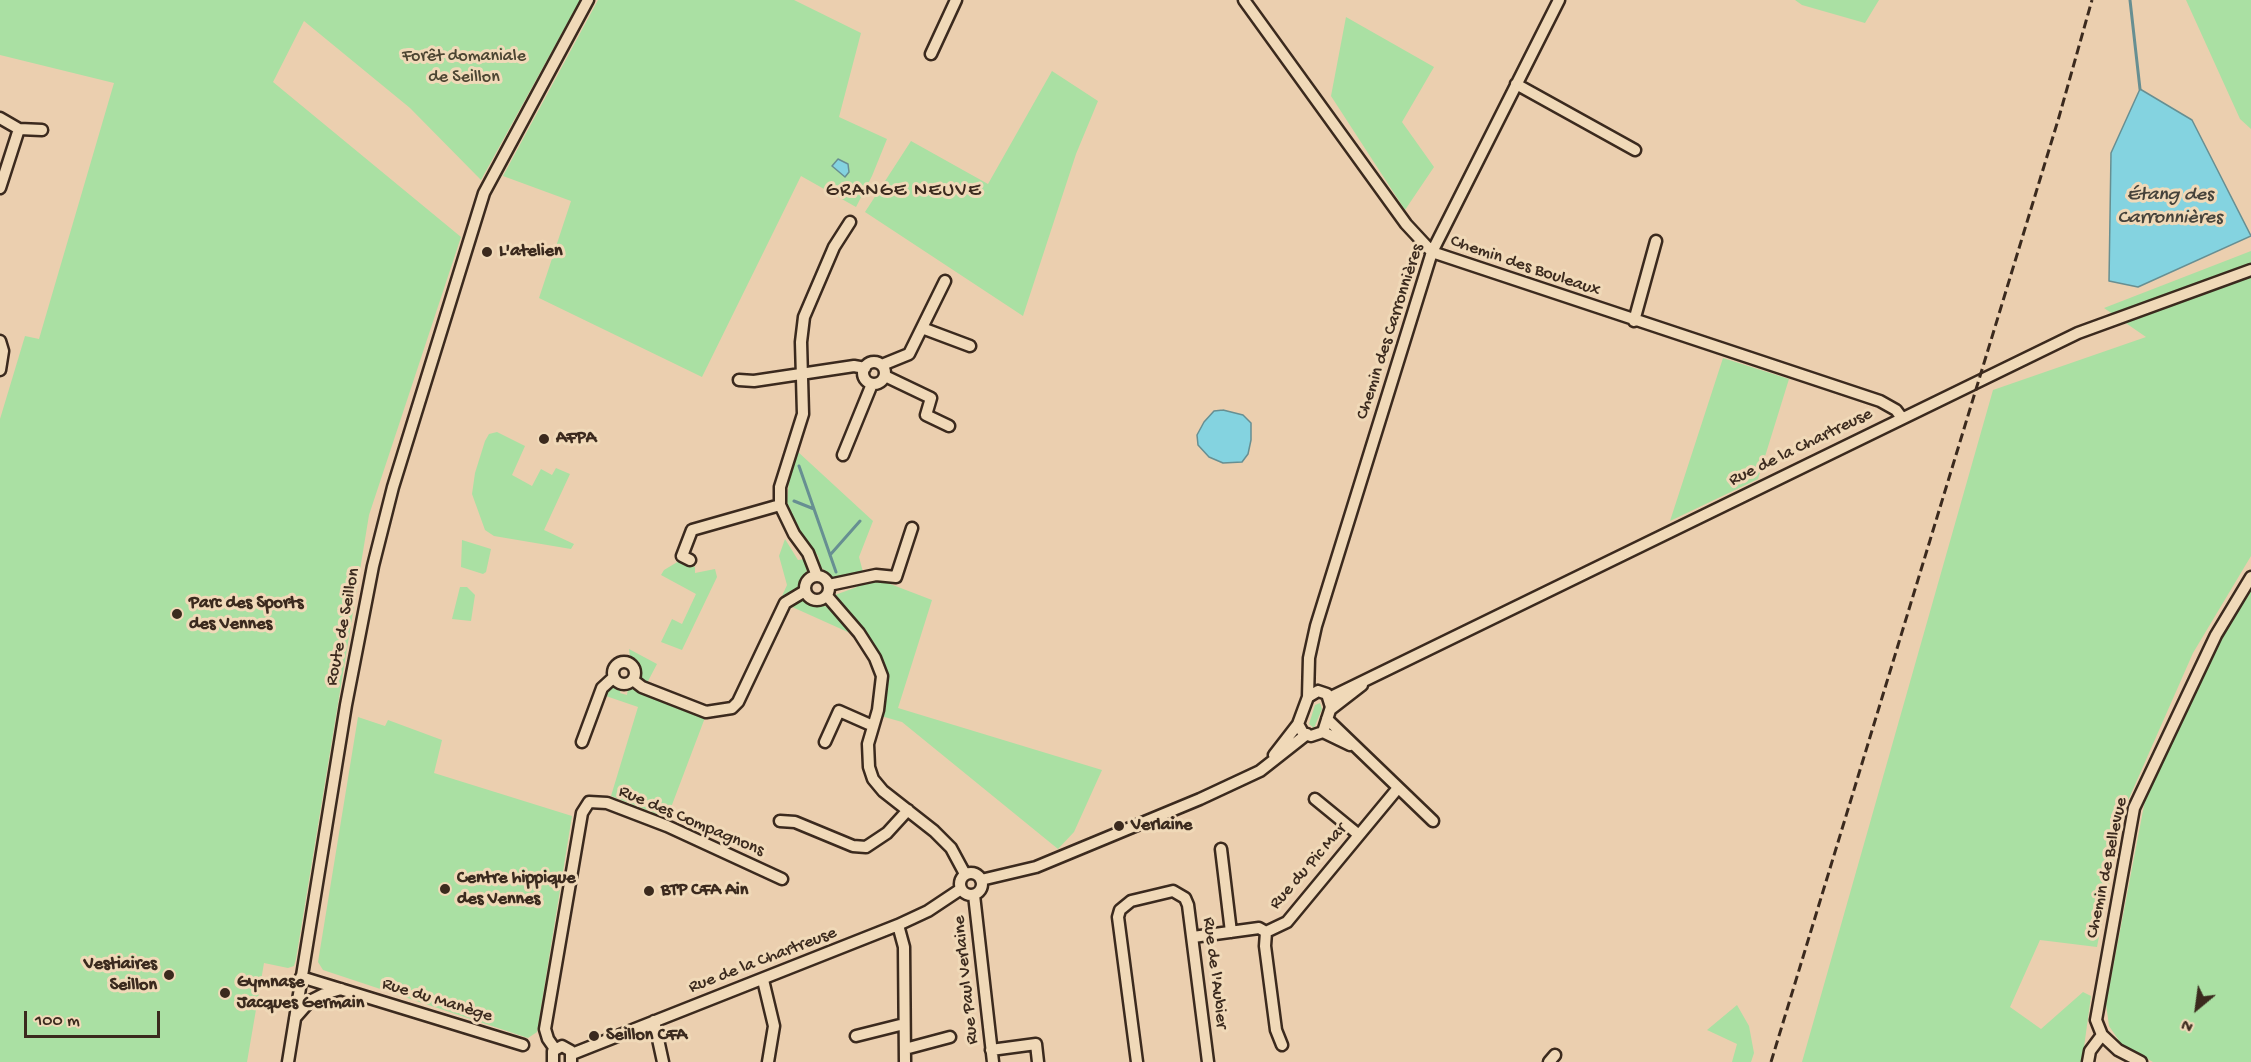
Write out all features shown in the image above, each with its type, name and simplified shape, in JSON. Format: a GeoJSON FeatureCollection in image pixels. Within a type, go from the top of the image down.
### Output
{"type":"FeatureCollection","features":[{"type":"Feature","properties":{"kind":"street","name":"Route de Seillon"},"geometry":{"type":"LineString","coordinates":[[288,1062],[346,705],[373,566],[393,487],[478,209],[493,173],[588,0]]}},
{"type":"Feature","properties":{"kind":"street"},"geometry":{"type":"LineString","coordinates":[[931,54],[956,0]]}},
{"type":"Feature","properties":{"kind":"street","name":"Chemin des Bouleaux"},"geometry":{"type":"LineString","coordinates":[[1244,0],[1407,224],[1432,252],[1880,401],[1896,410],[1902,418]]}},
{"type":"Feature","properties":{"kind":"street","name":"Chemin des Carronnières"},"geometry":{"type":"LineString","coordinates":[[1313,694],[1309,658],[1318,620],[1432,252],[1559,0]]}},
{"type":"Feature","properties":{"kind":"street"},"geometry":{"type":"LineString","coordinates":[[1516,84],[1635,150]]}},
{"type":"Feature","properties":{"kind":"street"},"geometry":{"type":"LineString","coordinates":[[0,118],[19,129],[42,130]]}},
{"type":"Feature","properties":{"kind":"street"},"geometry":{"type":"LineString","coordinates":[[0,188],[19,129]]}},
{"type":"Feature","properties":{"kind":"street"},"geometry":{"type":"LineString","coordinates":[[817,576],[808,553],[794,534],[780,506],[780,487],[784,466],[803,414],[801,342],[804,317],[834,246],[850,222]]}},
{"type":"Feature","properties":{"kind":"street"},"geometry":{"type":"LineString","coordinates":[[1634,321],[1656,241]]}},
{"type":"Feature","properties":{"kind":"street","name":"Rue de la Chartreuse"},"geometry":{"type":"LineString","coordinates":[[1329,709],[1373,674],[2079,333],[2251,270]]}},
{"type":"Feature","properties":{"kind":"street"},"geometry":{"type":"LineString","coordinates":[[872,384],[879,382],[883,371],[909,354],[945,281]]}},
{"type":"Feature","properties":{"kind":"street"},"geometry":{"type":"LineString","coordinates":[[921,328],[970,346]]}},
{"type":"Feature","properties":{"kind":"street"},"geometry":{"type":"LineString","coordinates":[[0,342],[0,370]]}},
{"type":"Feature","properties":{"kind":"street"},"geometry":{"type":"LineString","coordinates":[[739,380],[754,381],[854,366],[865,368],[874,362],[883,371],[931,398],[926,416],[948,426]]}},
{"type":"Feature","properties":{"kind":"street"},"geometry":{"type":"LineString","coordinates":[[865,368],[864,376],[872,384]]}},
{"type":"Feature","properties":{"kind":"street"},"geometry":{"type":"LineString","coordinates":[[843,455],[872,384]]}},
{"type":"Feature","properties":{"kind":"street"},"geometry":{"type":"LineString","coordinates":[[690,560],[682,555],[692,530],[780,506]]}},
{"type":"Feature","properties":{"kind":"street"},"geometry":{"type":"LineString","coordinates":[[912,528],[896,577],[876,575],[828,590],[815,600],[805,591],[806,582],[817,576],[824,578],[828,590],[859,633],[879,667],[881,688],[868,744],[869,766],[873,779],[951,848],[965,874]]}},
{"type":"Feature","properties":{"kind":"street","name":"Chemin de Bellevue"},"geometry":{"type":"LineString","coordinates":[[2102,1035],[2096,1020],[2134,808],[2216,635],[2251,577]]}},
{"type":"Feature","properties":{"kind":"street"},"geometry":{"type":"LineString","coordinates":[[633,680],[642,687],[706,712],[732,708],[738,702],[785,603],[805,591]]}},
{"type":"Feature","properties":{"kind":"street"},"geometry":{"type":"LineString","coordinates":[[622,650],[622,662]]}},
{"type":"Feature","properties":{"kind":"street"},"geometry":{"type":"LineString","coordinates":[[614,677],[623,684],[633,680],[636,672],[633,665],[622,662]]}},
{"type":"Feature","properties":{"kind":"street"},"geometry":{"type":"LineString","coordinates":[[582,742],[602,688],[614,677],[615,667],[622,662]]}},
{"type":"Feature","properties":{"kind":"street"},"geometry":{"type":"LineString","coordinates":[[1260,771],[1299,724],[1313,694],[1324,692],[1329,709],[1361,751],[1433,821]]}},
{"type":"Feature","properties":{"kind":"street"},"geometry":{"type":"LineString","coordinates":[[1299,724],[1307,734],[1316,736],[1323,732],[1329,709]]}},
{"type":"Feature","properties":{"kind":"street"},"geometry":{"type":"LineString","coordinates":[[825,742],[839,711],[873,726]]}},
{"type":"Feature","properties":{"kind":"street"},"geometry":{"type":"LineString","coordinates":[[1323,732],[1361,751]]}},
{"type":"Feature","properties":{"kind":"street"},"geometry":{"type":"LineString","coordinates":[[981,880],[1015,873],[1068,855],[1260,771],[1307,734]]}},
{"type":"Feature","properties":{"kind":"street","name":"Rue du Pic Mar"},"geometry":{"type":"LineString","coordinates":[[1192,937],[1258,928],[1266,932],[1287,922],[1398,788]]}},
{"type":"Feature","properties":{"kind":"street"},"geometry":{"type":"LineString","coordinates":[[1315,799],[1359,835]]}},
{"type":"Feature","properties":{"kind":"street","name":"Rue des Compagnons"},"geometry":{"type":"LineString","coordinates":[[555,1049],[545,1029],[582,813],[589,801],[607,803],[657,823],[782,879]]}},
{"type":"Feature","properties":{"kind":"street"},"geometry":{"type":"LineString","coordinates":[[780,821],[795,822],[853,846],[866,847],[886,833],[908,810]]}},
{"type":"Feature","properties":{"kind":"street"},"geometry":{"type":"LineString","coordinates":[[1221,849],[1231,932]]}},
{"type":"Feature","properties":{"kind":"street"},"geometry":{"type":"LineString","coordinates":[[965,874],[976,874],[981,880],[982,887],[974,895],[966,894],[961,889],[959,882],[965,874]]}},
{"type":"Feature","properties":{"kind":"street","name":"Rue de la Chartreuse"},"geometry":{"type":"LineString","coordinates":[[572,1058],[654,1021],[764,980],[898,925],[928,911],[961,889]]}},
{"type":"Feature","properties":{"kind":"street","name":"Rue de l'Aubier"},"geometry":{"type":"LineString","coordinates":[[1137,1062],[1118,917],[1120,910],[1131,901],[1173,891],[1179,893],[1188,904],[1208,1062]]}},
{"type":"Feature","properties":{"kind":"street","name":"Rue Paul Verlaine"},"geometry":{"type":"LineString","coordinates":[[974,895],[993,1062]]}},
{"type":"Feature","properties":{"kind":"street"},"geometry":{"type":"LineString","coordinates":[[898,925],[904,947],[905,1062]]}},
{"type":"Feature","properties":{"kind":"street"},"geometry":{"type":"LineString","coordinates":[[1266,932],[1265,946],[1276,1030],[1281,1045]]}},
{"type":"Feature","properties":{"kind":"street","name":"Rue du Manège"},"geometry":{"type":"LineString","coordinates":[[301,977],[523,1045]]}},
{"type":"Feature","properties":{"kind":"street"},"geometry":{"type":"LineString","coordinates":[[764,980],[774,1026],[768,1062]]}},
{"type":"Feature","properties":{"kind":"street"},"geometry":{"type":"LineString","coordinates":[[295,1018],[310,1001],[342,989]]}},
{"type":"Feature","properties":{"kind":"street"},"geometry":{"type":"LineString","coordinates":[[654,1021],[663,1062]]}},
{"type":"Feature","properties":{"kind":"street"},"geometry":{"type":"LineString","coordinates":[[856,1036],[904,1024]]}},
{"type":"Feature","properties":{"kind":"street"},"geometry":{"type":"LineString","coordinates":[[2088,1062],[2090,1051],[2102,1035],[2118,1050],[2141,1062]]}},
{"type":"Feature","properties":{"kind":"street"},"geometry":{"type":"LineString","coordinates":[[905,1049],[950,1037]]}},
{"type":"Feature","properties":{"kind":"street"},"geometry":{"type":"LineString","coordinates":[[992,1050],[1041,1043],[1038,1062]]}},
{"type":"Feature","properties":{"kind":"street"},"geometry":{"type":"LineString","coordinates":[[552,1062],[555,1049],[565,1047],[572,1058]]}},
{"type":"Feature","properties":{"kind":"green space","name":"Parc des Sports des Vennes"},"geometry":{"type":"Polygon","coordinates":[[[0,0],[580,0],[481,180],[410,108],[304,21],[273,82],[461,237],[369,515],[296,959],[294,966],[288,968],[264,963],[247,1062],[0,1062],[0,419],[25,336],[39,339],[114,83],[0,55],[0,0]]]}},
{"type":"Feature","properties":{"kind":"green space"},"geometry":{"type":"Polygon","coordinates":[[[598,0],[794,0],[861,33],[839,117],[887,139],[872,176],[856,207],[801,176],[702,377],[539,298],[571,201],[503,176],[598,0]]]}},
{"type":"Feature","properties":{"kind":"green space"},"geometry":{"type":"Polygon","coordinates":[[[1795,0],[1879,0],[1865,23],[1802,5],[1795,0]]]}},
{"type":"Feature","properties":{"kind":"green space"},"geometry":{"type":"Polygon","coordinates":[[[2186,0],[2251,0],[2251,129],[2240,119],[2186,0]]]}},
{"type":"Feature","properties":{"kind":"green space"},"geometry":{"type":"Polygon","coordinates":[[[1346,17],[1434,67],[1402,122],[1434,167],[1405,210],[1331,96],[1346,17]]]}},
{"type":"Feature","properties":{"kind":"green space"},"geometry":{"type":"Polygon","coordinates":[[[1052,71],[1098,101],[1076,154],[1023,316],[865,212],[911,141],[988,184],[1052,71]]]}},
{"type":"Feature","properties":{"kind":"green space"},"geometry":{"type":"Polygon","coordinates":[[[2251,251],[2251,556],[2193,653],[2123,812],[2097,947],[2040,940],[2010,1007],[2041,1029],[2083,992],[2091,996],[2082,1062],[1802,1062],[1993,390],[2146,337],[2104,308],[2251,251]]]}},
{"type":"Feature","properties":{"kind":"green space"},"geometry":{"type":"Polygon","coordinates":[[[1723,358],[1789,379],[1758,479],[1670,521],[1723,358]]]}},
{"type":"Feature","properties":{"kind":"green space"},"geometry":{"type":"Polygon","coordinates":[[[497,432],[525,446],[512,475],[532,486],[541,469],[552,475],[556,468],[570,474],[544,530],[574,544],[571,549],[494,536],[485,530],[472,494],[475,473],[485,441],[489,434],[497,432]]]}},
{"type":"Feature","properties":{"kind":"green space"},"geometry":{"type":"Polygon","coordinates":[[[797,451],[873,521],[859,557],[863,572],[834,580],[821,567],[818,556],[800,532],[787,502],[790,469],[797,451]]]}},
{"type":"Feature","properties":{"kind":"green space"},"geometry":{"type":"Polygon","coordinates":[[[785,539],[798,560],[806,559],[808,569],[797,588],[782,596],[787,585],[779,556],[785,539]]]}},
{"type":"Feature","properties":{"kind":"green space"},"geometry":{"type":"Polygon","coordinates":[[[462,540],[491,549],[486,572],[483,574],[461,567],[462,540]]]}},
{"type":"Feature","properties":{"kind":"green space"},"geometry":{"type":"Polygon","coordinates":[[[679,561],[695,567],[695,573],[715,569],[717,577],[682,650],[661,642],[672,619],[682,624],[696,594],[661,575],[664,570],[679,561]]]}},
{"type":"Feature","properties":{"kind":"green space"},"geometry":{"type":"Polygon","coordinates":[[[872,577],[932,600],[898,708],[1102,770],[1074,832],[1058,849],[902,722],[881,716],[886,703],[886,682],[832,596],[857,587],[857,581],[872,577]]]}},
{"type":"Feature","properties":{"kind":"green space"},"geometry":{"type":"Polygon","coordinates":[[[460,587],[467,587],[475,595],[471,621],[452,619],[460,587]]]}},
{"type":"Feature","properties":{"kind":"green space"},"geometry":{"type":"Polygon","coordinates":[[[2251,589],[2251,1062],[2153,1062],[2122,1045],[2109,1026],[2106,1004],[2146,795],[2201,675],[2251,589]]]}},
{"type":"Feature","properties":{"kind":"green space"},"geometry":{"type":"Polygon","coordinates":[[[801,599],[831,608],[850,633],[790,606],[791,602],[801,599]]]}},
{"type":"Feature","properties":{"kind":"green space"},"geometry":{"type":"Polygon","coordinates":[[[629,649],[657,664],[647,683],[643,681],[639,668],[630,657],[629,649]]]}},
{"type":"Feature","properties":{"kind":"green space"},"geometry":{"type":"Polygon","coordinates":[[[613,687],[622,687],[620,693],[627,695],[628,688],[635,688],[706,715],[667,818],[611,796],[638,707],[603,695],[613,687]]]}},
{"type":"Feature","properties":{"kind":"green space"},"geometry":{"type":"Polygon","coordinates":[[[1320,703],[1322,709],[1314,728],[1309,724],[1315,705],[1320,703]]]}},
{"type":"Feature","properties":{"kind":"green space","name":"Centre hippique des Vennes"},"geometry":{"type":"Polygon","coordinates":[[[358,717],[385,726],[388,720],[442,740],[434,773],[572,816],[537,1032],[528,1038],[323,970],[318,962],[358,717]]]}},
{"type":"Feature","properties":{"kind":"green space"},"geometry":{"type":"Polygon","coordinates":[[[1737,1005],[1749,1026],[1754,1053],[1751,1062],[1732,1062],[1737,1044],[1707,1030],[1737,1005]]]}},
{"type":"Feature","properties":{"kind":"water","name":"Étang des Carronnières"},"geometry":{"type":"Polygon","coordinates":[[[2140,89],[2192,120],[2251,236],[2138,287],[2109,281],[2111,153],[2140,89]]]}},
{"type":"Feature","properties":{"kind":"water"},"geometry":{"type":"Polygon","coordinates":[[[838,159],[848,164],[849,172],[845,177],[832,166],[838,159]]]}},
{"type":"Feature","properties":{"kind":"water"},"geometry":{"type":"Polygon","coordinates":[[[1223,410],[1243,415],[1251,423],[1248,454],[1242,462],[1223,463],[1209,457],[1198,445],[1197,435],[1204,422],[1214,411],[1223,410]]]}},
{"type":"Feature","properties":{"kind":"waterway"},"geometry":{"type":"LineString","coordinates":[[2130,0],[2140,89]]}},
{"type":"Feature","properties":{"kind":"waterway"},"geometry":{"type":"LineString","coordinates":[[799,466],[836,572]]}},
{"type":"Feature","properties":{"kind":"waterway"},"geometry":{"type":"LineString","coordinates":[[794,501],[814,509]]}},
{"type":"Feature","properties":{"kind":"waterway"},"geometry":{"type":"LineString","coordinates":[[830,555],[860,521]]}},
{"type":"Feature","properties":{"kind":"railway"},"geometry":{"type":"LineString","coordinates":[[1771,1062],[2059,117],[2092,0]]}},
{"type":"Feature","properties":{"kind":"place","name":"L'atelien"},"geometry":{"type":"Point","coordinates":[487,252]}},
{"type":"Feature","properties":{"kind":"place","name":"AFPA"},"geometry":{"type":"Point","coordinates":[544,439]}},
{"type":"Feature","properties":{"kind":"place","name":"Parc des Sports des Vennes"},"geometry":{"type":"Point","coordinates":[177,614]}},
{"type":"Feature","properties":{"kind":"place","name":"Verlaine"},"geometry":{"type":"Point","coordinates":[1119,826]}},
{"type":"Feature","properties":{"kind":"place","name":"Centre hippique des Vennes"},"geometry":{"type":"Point","coordinates":[445,889]}},
{"type":"Feature","properties":{"kind":"place","name":"BTP CFA Ain"},"geometry":{"type":"Point","coordinates":[649,891]}},
{"type":"Feature","properties":{"kind":"place","name":"Vestiaires Seillon"},"geometry":{"type":"Point","coordinates":[169,975]}},
{"type":"Feature","properties":{"kind":"place","name":"Gymnase Jacques Germain"},"geometry":{"type":"Point","coordinates":[225,993]}},
{"type":"Feature","properties":{"kind":"place","name":"Seillon CFA"},"geometry":{"type":"Point","coordinates":[594,1036]}},
{"type":"Feature","properties":{"kind":"district","name":"GRANGE NEUVE"},"geometry":{"type":"Point","coordinates":[904,192]}},
{"type":"Feature","properties":{"kind":"park label","name":"Forêt domaniale de Seillon"},"geometry":{"type":"Point","coordinates":[464,67]}}]}
